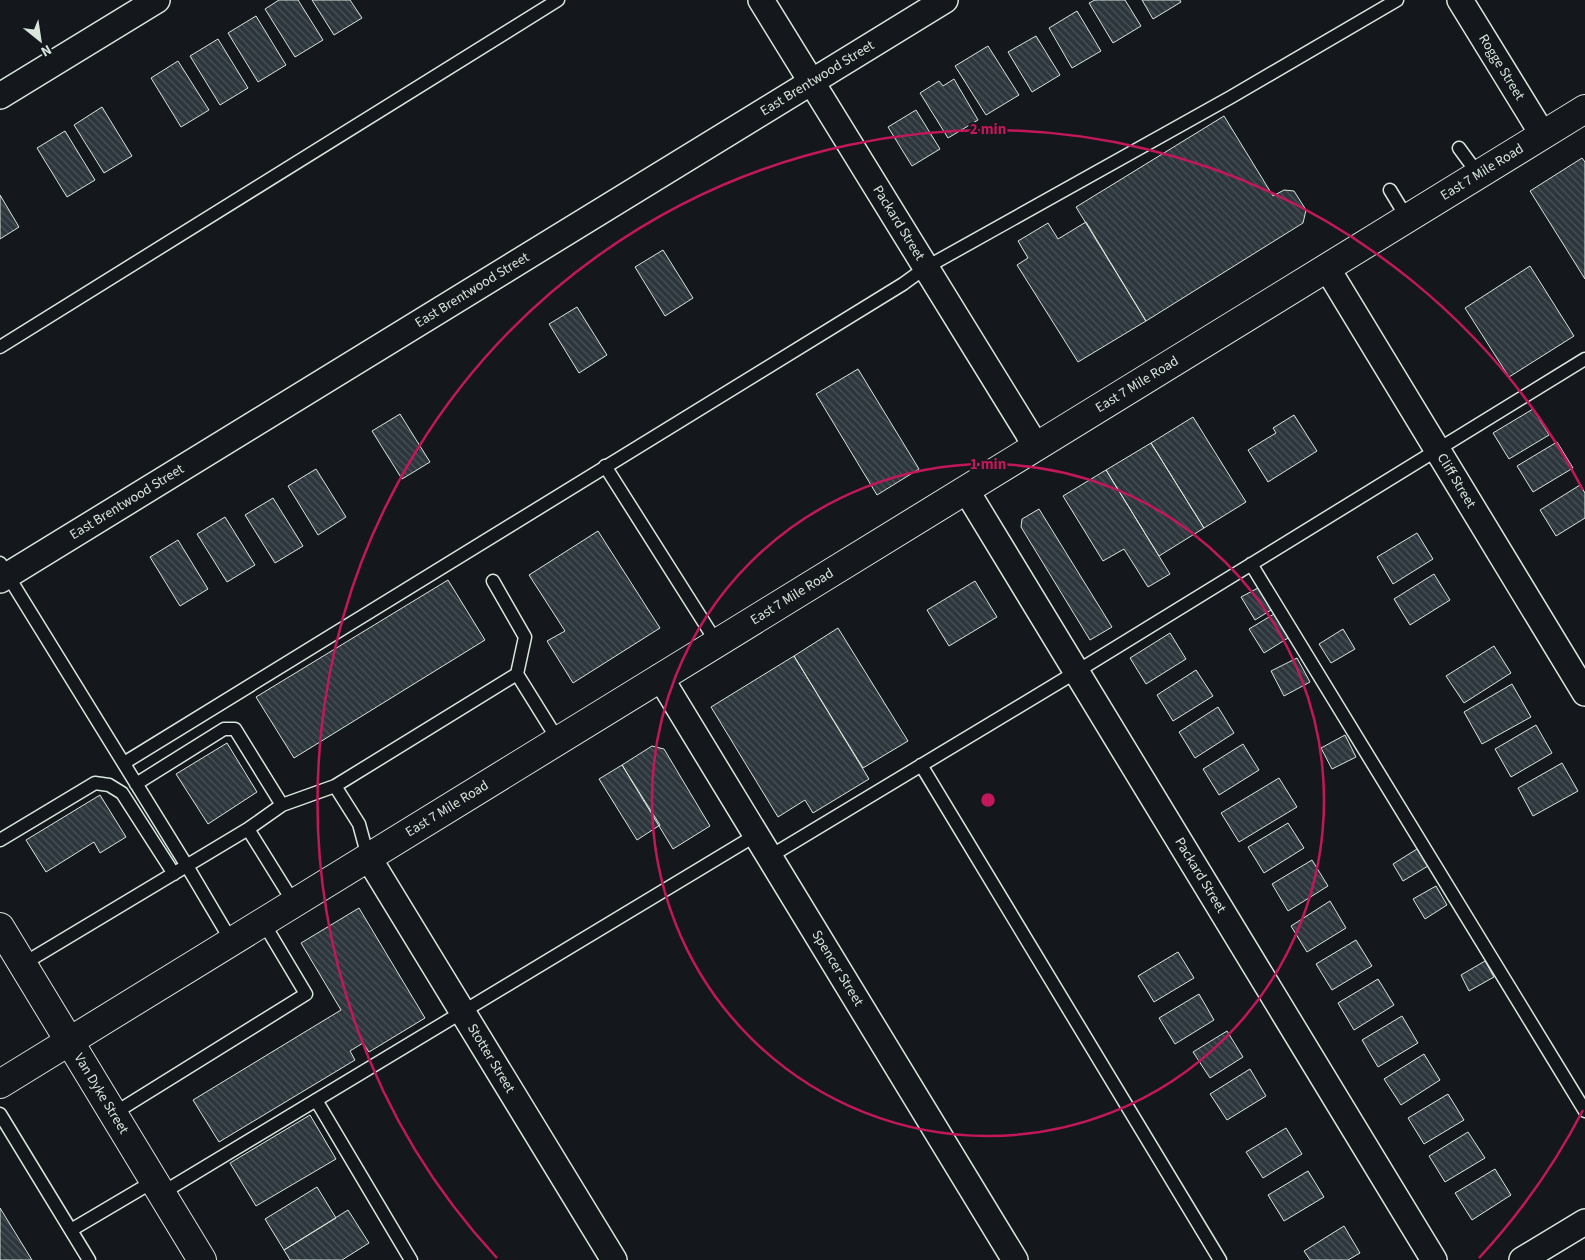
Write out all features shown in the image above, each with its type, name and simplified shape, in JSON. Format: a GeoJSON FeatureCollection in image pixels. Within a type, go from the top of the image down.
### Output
{"type":"FeatureCollection","features":[{"type":"Feature","properties":{"kind":"street"},"geometry":{"type":"LineString","coordinates":[[0,96],[157,0]]}},
{"type":"Feature","properties":{"kind":"street","name":"Packard Street"},"geometry":{"type":"LineString","coordinates":[[761,0],[1036,446]]}},
{"type":"Feature","properties":{"kind":"street","name":"East Brentwood Street"},"geometry":{"type":"LineString","coordinates":[[2,573],[945,0]]}},
{"type":"Feature","properties":{"kind":"street","name":"Rogge Street"},"geometry":{"type":"LineString","coordinates":[[1460,0],[1543,135]]}},
{"type":"Feature","properties":{"kind":"street","name":"East 7 Mile Road"},"geometry":{"type":"LineString","coordinates":[[0,1084],[1585,110]]}},
{"type":"Feature","properties":{"kind":"street","name":"Cliff Street"},"geometry":{"type":"LineString","coordinates":[[1327,268],[1585,692]]}},
{"type":"Feature","properties":{"kind":"street","name":"Packard Street"},"geometry":{"type":"LineString","coordinates":[[966,490],[1434,1260]]}},
{"type":"Feature","properties":{"kind":"street","name":"Spencer Street"},"geometry":{"type":"LineString","coordinates":[[660,677],[1015,1260]]}},
{"type":"Feature","properties":{"kind":"street","name":"Stotter Street"},"geometry":{"type":"LineString","coordinates":[[368,858],[614,1260]]}},
{"type":"Feature","properties":{"kind":"street","name":"Van Dyke Street"},"geometry":{"type":"LineString","coordinates":[[0,926],[202,1260]]}},
{"type":"Feature","properties":{"kind":"street"},"geometry":{"type":"LineString","coordinates":[[1522,1260],[1585,1222]]}},
{"type":"Feature","properties":{"kind":"lane"},"geometry":{"type":"LineString","coordinates":[[0,347],[558,0]]}},
{"type":"Feature","properties":{"kind":"lane"},"geometry":{"type":"LineString","coordinates":[[124,763],[904,284],[925,268],[1231,97],[1397,0]]}},
{"type":"Feature","properties":{"kind":"lane"},"geometry":{"type":"LineString","coordinates":[[1460,148],[1478,174]]}},
{"type":"Feature","properties":{"kind":"lane"},"geometry":{"type":"LineString","coordinates":[[1390,190],[1407,218]]}},
{"type":"Feature","properties":{"kind":"lane"},"geometry":{"type":"LineString","coordinates":[[769,857],[1076,672],[1585,359]]}},
{"type":"Feature","properties":{"kind":"lane"},"geometry":{"type":"LineString","coordinates":[[605,466],[717,643]]}},
{"type":"Feature","properties":{"kind":"lane"},"geometry":{"type":"LineString","coordinates":[[1251,564],[1585,1111]]}},
{"type":"Feature","properties":{"kind":"lane"},"geometry":{"type":"LineString","coordinates":[[2,573],[32,613],[232,942]]}},
{"type":"Feature","properties":{"kind":"lane"},"geometry":{"type":"LineString","coordinates":[[493,581],[525,637],[518,674],[558,740]]}},
{"type":"Feature","properties":{"kind":"lane"},"geometry":{"type":"LineString","coordinates":[[23,964],[248,829],[282,805],[336,786],[518,674]]}},
{"type":"Feature","properties":{"kind":"lane"},"geometry":{"type":"LineString","coordinates":[[136,784],[224,730],[235,730],[282,805]]}},
{"type":"Feature","properties":{"kind":"lane"},"geometry":{"type":"LineString","coordinates":[[921,765],[1220,1260]]}},
{"type":"Feature","properties":{"kind":"lane"},"geometry":{"type":"LineString","coordinates":[[0,840],[95,783],[110,785],[122,793],[174,874]]}},
{"type":"Feature","properties":{"kind":"lane"},"geometry":{"type":"LineString","coordinates":[[336,786],[358,824],[368,858]]}},
{"type":"Feature","properties":{"kind":"lane"},"geometry":{"type":"LineString","coordinates":[[248,829],[294,903]]}},
{"type":"Feature","properties":{"kind":"lane"},"geometry":{"type":"LineString","coordinates":[[71,1230],[158,1187],[316,1100],[756,835]]}},
{"type":"Feature","properties":{"kind":"lane"},"geometry":{"type":"LineString","coordinates":[[114,1114],[306,994],[263,922]]}},
{"type":"Feature","properties":{"kind":"lane"},"geometry":{"type":"LineString","coordinates":[[316,1100],[411,1260]]}},
{"type":"Feature","properties":{"kind":"lane"},"geometry":{"type":"LineString","coordinates":[[0,1114],[89,1260]]}},
{"type":"Feature","properties":{"kind":"building"},"geometry":{"type":"Polygon","coordinates":[[[279,0],[298,0],[323,40],[295,57],[265,9],[279,0]]]}},
{"type":"Feature","properties":{"kind":"building"},"geometry":{"type":"Polygon","coordinates":[[[312,0],[350,0],[362,18],[334,35],[312,0]]]}},
{"type":"Feature","properties":{"kind":"building"},"geometry":{"type":"Polygon","coordinates":[[[1095,0],[1125,0],[1141,26],[1113,43],[1089,3],[1095,0]]]}},
{"type":"Feature","properties":{"kind":"building"},"geometry":{"type":"Polygon","coordinates":[[[1142,0],[1180,0],[1181,2],[1153,19],[1142,0]]]}},
{"type":"Feature","properties":{"kind":"building"},"geometry":{"type":"Polygon","coordinates":[[[1077,11],[1101,51],[1072,68],[1049,28],[1077,11]]]}},
{"type":"Feature","properties":{"kind":"building"},"geometry":{"type":"Polygon","coordinates":[[[256,16],[286,65],[258,82],[228,33],[256,16]]]}},
{"type":"Feature","properties":{"kind":"building"},"geometry":{"type":"Polygon","coordinates":[[[1036,36],[1060,75],[1032,92],[1008,52],[1036,36]]]}},
{"type":"Feature","properties":{"kind":"building"},"geometry":{"type":"Polygon","coordinates":[[[218,39],[248,88],[220,105],[190,56],[218,39]]]}},
{"type":"Feature","properties":{"kind":"building"},"geometry":{"type":"Polygon","coordinates":[[[988,46],[1019,95],[986,115],[955,66],[988,46]]]}},
{"type":"Feature","properties":{"kind":"building"},"geometry":{"type":"Polygon","coordinates":[[[178,61],[209,110],[181,127],[151,78],[178,61]]]}},
{"type":"Feature","properties":{"kind":"building"},"geometry":{"type":"Polygon","coordinates":[[[954,79],[978,120],[948,138],[920,93],[939,81],[943,86],[954,79]]]}},
{"type":"Feature","properties":{"kind":"building"},"geometry":{"type":"Polygon","coordinates":[[[102,107],[132,156],[104,173],[74,125],[102,107]]]}},
{"type":"Feature","properties":{"kind":"building"},"geometry":{"type":"Polygon","coordinates":[[[916,110],[940,149],[912,166],[888,127],[916,110]]]}},
{"type":"Feature","properties":{"kind":"building"},"geometry":{"type":"Polygon","coordinates":[[[1224,116],[1273,196],[1284,190],[1294,191],[1306,210],[1303,223],[1146,321],[1076,207],[1224,116]]]}},
{"type":"Feature","properties":{"kind":"building"},"geometry":{"type":"Polygon","coordinates":[[[65,131],[95,180],[67,197],[37,148],[65,131]]]}},
{"type":"Feature","properties":{"kind":"building"},"geometry":{"type":"Polygon","coordinates":[[[1582,158],[1585,162],[1585,279],[1530,191],[1582,158]]]}},
{"type":"Feature","properties":{"kind":"building"},"geometry":{"type":"Polygon","coordinates":[[[0,195],[19,227],[0,239],[0,195]]]}},
{"type":"Feature","properties":{"kind":"building"},"geometry":{"type":"Polygon","coordinates":[[[1086,222],[1146,321],[1078,362],[1017,265],[1028,258],[1018,241],[1048,223],[1058,239],[1086,222]]]}},
{"type":"Feature","properties":{"kind":"building"},"geometry":{"type":"Polygon","coordinates":[[[663,250],[693,298],[665,316],[635,267],[663,250]]]}},
{"type":"Feature","properties":{"kind":"building"},"geometry":{"type":"Polygon","coordinates":[[[1530,266],[1574,336],[1509,377],[1465,308],[1530,266]]]}},
{"type":"Feature","properties":{"kind":"building"},"geometry":{"type":"Polygon","coordinates":[[[577,307],[607,355],[579,373],[549,324],[577,307]]]}},
{"type":"Feature","properties":{"kind":"building"},"geometry":{"type":"Polygon","coordinates":[[[858,369],[919,469],[877,495],[816,394],[858,369]]]}},
{"type":"Feature","properties":{"kind":"building"},"geometry":{"type":"Polygon","coordinates":[[[1533,409],[1549,435],[1509,459],[1493,433],[1533,409]]]}},
{"type":"Feature","properties":{"kind":"building"},"geometry":{"type":"Polygon","coordinates":[[[400,414],[430,462],[402,479],[372,431],[400,414]]]}},
{"type":"Feature","properties":{"kind":"building"},"geometry":{"type":"Polygon","coordinates":[[[1294,415],[1317,451],[1268,482],[1248,450],[1276,433],[1273,428],[1294,415]]]}},
{"type":"Feature","properties":{"kind":"building"},"geometry":{"type":"Polygon","coordinates":[[[1193,417],[1246,502],[1204,528],[1151,443],[1193,417]]]}},
{"type":"Feature","properties":{"kind":"building"},"geometry":{"type":"Polygon","coordinates":[[[1557,442],[1573,468],[1533,492],[1517,466],[1557,442]]]}},
{"type":"Feature","properties":{"kind":"building"},"geometry":{"type":"Polygon","coordinates":[[[1151,443],[1204,528],[1159,556],[1106,470],[1151,443]]]}},
{"type":"Feature","properties":{"kind":"building"},"geometry":{"type":"Polygon","coordinates":[[[316,469],[346,517],[318,535],[288,486],[316,469]]]}},
{"type":"Feature","properties":{"kind":"building"},"geometry":{"type":"Polygon","coordinates":[[[1106,470],[1170,574],[1148,587],[1124,549],[1103,561],[1063,496],[1106,470]]]}},
{"type":"Feature","properties":{"kind":"building"},"geometry":{"type":"Polygon","coordinates":[[[1580,485],[1585,493],[1585,518],[1556,536],[1540,510],[1580,485]]]}},
{"type":"Feature","properties":{"kind":"building"},"geometry":{"type":"Polygon","coordinates":[[[273,498],[303,546],[275,563],[245,515],[273,498]]]}},
{"type":"Feature","properties":{"kind":"building"},"geometry":{"type":"Polygon","coordinates":[[[1039,509],[1112,627],[1090,640],[1021,527],[1022,519],[1039,509]]]}},
{"type":"Feature","properties":{"kind":"building"},"geometry":{"type":"Polygon","coordinates":[[[225,517],[255,565],[227,582],[197,534],[225,517]]]}},
{"type":"Feature","properties":{"kind":"building"},"geometry":{"type":"Polygon","coordinates":[[[598,531],[660,628],[573,683],[547,641],[565,631],[529,575],[598,531]]]}},
{"type":"Feature","properties":{"kind":"building"},"geometry":{"type":"Polygon","coordinates":[[[1417,533],[1433,559],[1393,584],[1377,557],[1417,533]]]}},
{"type":"Feature","properties":{"kind":"building"},"geometry":{"type":"Polygon","coordinates":[[[178,540],[208,589],[180,606],[150,557],[178,540]]]}},
{"type":"Feature","properties":{"kind":"building"},"geometry":{"type":"Polygon","coordinates":[[[1434,574],[1450,600],[1410,625],[1394,599],[1434,574]]]}},
{"type":"Feature","properties":{"kind":"building"},"geometry":{"type":"Polygon","coordinates":[[[448,580],[485,640],[294,758],[256,697],[448,580]]]}},
{"type":"Feature","properties":{"kind":"building"},"geometry":{"type":"Polygon","coordinates":[[[975,581],[997,617],[949,646],[927,610],[975,581]]]}},
{"type":"Feature","properties":{"kind":"building"},"geometry":{"type":"Polygon","coordinates":[[[1258,588],[1271,610],[1255,620],[1241,597],[1258,588]]]}},
{"type":"Feature","properties":{"kind":"building"},"geometry":{"type":"Polygon","coordinates":[[[1274,614],[1288,638],[1264,653],[1249,629],[1274,614]]]}},
{"type":"Feature","properties":{"kind":"building"},"geometry":{"type":"Polygon","coordinates":[[[838,628],[908,741],[863,768],[794,656],[838,628]]]}},
{"type":"Feature","properties":{"kind":"building"},"geometry":{"type":"Polygon","coordinates":[[[1343,629],[1355,649],[1331,663],[1319,644],[1343,629]]]}},
{"type":"Feature","properties":{"kind":"building"},"geometry":{"type":"Polygon","coordinates":[[[1170,633],[1186,659],[1146,684],[1130,658],[1170,633]]]}},
{"type":"Feature","properties":{"kind":"building"},"geometry":{"type":"Polygon","coordinates":[[[1494,646],[1511,673],[1464,703],[1446,676],[1494,646]]]}},
{"type":"Feature","properties":{"kind":"building"},"geometry":{"type":"Polygon","coordinates":[[[794,656],[869,779],[813,813],[805,800],[778,817],[711,707],[794,656]]]}},
{"type":"Feature","properties":{"kind":"building"},"geometry":{"type":"Polygon","coordinates":[[[1297,658],[1310,682],[1284,696],[1271,671],[1297,658]]]}},
{"type":"Feature","properties":{"kind":"building"},"geometry":{"type":"Polygon","coordinates":[[[1196,670],[1213,696],[1173,721],[1157,695],[1196,670]]]}},
{"type":"Feature","properties":{"kind":"building"},"geometry":{"type":"Polygon","coordinates":[[[1512,684],[1531,717],[1482,744],[1464,712],[1512,684]]]}},
{"type":"Feature","properties":{"kind":"building"},"geometry":{"type":"Polygon","coordinates":[[[1218,707],[1234,733],[1195,758],[1179,732],[1218,707]]]}},
{"type":"Feature","properties":{"kind":"building"},"geometry":{"type":"Polygon","coordinates":[[[1536,725],[1552,753],[1511,777],[1495,749],[1536,725]]]}},
{"type":"Feature","properties":{"kind":"building"},"geometry":{"type":"Polygon","coordinates":[[[1345,735],[1356,757],[1332,769],[1321,748],[1345,735]]]}},
{"type":"Feature","properties":{"kind":"building"},"geometry":{"type":"Polygon","coordinates":[[[227,743],[257,792],[208,824],[176,774],[227,743]]]}},
{"type":"Feature","properties":{"kind":"building"},"geometry":{"type":"Polygon","coordinates":[[[1243,744],[1259,770],[1219,795],[1203,769],[1243,744]]]}},
{"type":"Feature","properties":{"kind":"building"},"geometry":{"type":"Polygon","coordinates":[[[652,746],[664,749],[710,826],[673,849],[622,765],[652,746]]]}},
{"type":"Feature","properties":{"kind":"building"},"geometry":{"type":"Polygon","coordinates":[[[1562,763],[1578,791],[1533,816],[1518,788],[1562,763]]]}},
{"type":"Feature","properties":{"kind":"building"},"geometry":{"type":"Polygon","coordinates":[[[622,765],[660,825],[637,840],[599,779],[622,765]]]}},
{"type":"Feature","properties":{"kind":"building"},"geometry":{"type":"Polygon","coordinates":[[[1279,778],[1297,807],[1239,842],[1221,813],[1279,778]]]}},
{"type":"Feature","properties":{"kind":"building"},"geometry":{"type":"Polygon","coordinates":[[[100,795],[126,837],[100,853],[94,842],[46,872],[26,840],[100,795]]]}},
{"type":"Feature","properties":{"kind":"building"},"geometry":{"type":"Polygon","coordinates":[[[1288,823],[1304,848],[1264,873],[1248,847],[1288,823]]]}},
{"type":"Feature","properties":{"kind":"building"},"geometry":{"type":"Polygon","coordinates":[[[1417,849],[1428,866],[1403,881],[1393,864],[1417,849]]]}},
{"type":"Feature","properties":{"kind":"building"},"geometry":{"type":"Polygon","coordinates":[[[1312,860],[1328,886],[1288,911],[1272,884],[1312,860]]]}},
{"type":"Feature","properties":{"kind":"building"},"geometry":{"type":"Polygon","coordinates":[[[1436,886],[1447,905],[1425,919],[1413,899],[1436,886]]]}},
{"type":"Feature","properties":{"kind":"building"},"geometry":{"type":"Polygon","coordinates":[[[1330,901],[1346,928],[1307,952],[1291,926],[1330,901]]]}},
{"type":"Feature","properties":{"kind":"building"},"geometry":{"type":"Polygon","coordinates":[[[359,908],[425,1018],[369,1052],[363,1043],[350,1051],[355,1060],[219,1142],[193,1100],[341,1010],[301,943],[359,908]]]}},
{"type":"Feature","properties":{"kind":"building"},"geometry":{"type":"Polygon","coordinates":[[[1356,940],[1372,966],[1332,990],[1316,964],[1356,940]]]}},
{"type":"Feature","properties":{"kind":"building"},"geometry":{"type":"Polygon","coordinates":[[[1178,952],[1194,978],[1154,1002],[1138,976],[1178,952]]]}},
{"type":"Feature","properties":{"kind":"building"},"geometry":{"type":"Polygon","coordinates":[[[1485,961],[1494,977],[1469,991],[1461,975],[1485,961]]]}},
{"type":"Feature","properties":{"kind":"building"},"geometry":{"type":"Polygon","coordinates":[[[1378,979],[1394,1005],[1354,1030],[1338,1003],[1378,979]]]}},
{"type":"Feature","properties":{"kind":"building"},"geometry":{"type":"Polygon","coordinates":[[[1199,994],[1214,1020],[1175,1044],[1159,1018],[1199,994]]]}},
{"type":"Feature","properties":{"kind":"building"},"geometry":{"type":"Polygon","coordinates":[[[1402,1016],[1418,1043],[1378,1067],[1362,1040],[1402,1016]]]}},
{"type":"Feature","properties":{"kind":"building"},"geometry":{"type":"Polygon","coordinates":[[[1227,1031],[1243,1057],[1210,1078],[1193,1052],[1227,1031]]]}},
{"type":"Feature","properties":{"kind":"building"},"geometry":{"type":"Polygon","coordinates":[[[1424,1054],[1440,1080],[1401,1105],[1384,1079],[1424,1054]]]}},
{"type":"Feature","properties":{"kind":"building"},"geometry":{"type":"Polygon","coordinates":[[[1250,1069],[1266,1096],[1227,1120],[1210,1094],[1250,1069]]]}},
{"type":"Feature","properties":{"kind":"building"},"geometry":{"type":"Polygon","coordinates":[[[1448,1094],[1464,1120],[1424,1144],[1408,1118],[1448,1094]]]}},
{"type":"Feature","properties":{"kind":"building"},"geometry":{"type":"Polygon","coordinates":[[[310,1115],[336,1159],[256,1206],[230,1163],[310,1115]]]}},
{"type":"Feature","properties":{"kind":"building"},"geometry":{"type":"Polygon","coordinates":[[[1286,1128],[1302,1154],[1263,1178],[1246,1152],[1286,1128]]]}},
{"type":"Feature","properties":{"kind":"building"},"geometry":{"type":"Polygon","coordinates":[[[1468,1132],[1485,1158],[1445,1182],[1429,1156],[1468,1132]]]}},
{"type":"Feature","properties":{"kind":"building"},"geometry":{"type":"Polygon","coordinates":[[[1495,1169],[1511,1195],[1472,1220],[1455,1193],[1495,1169]]]}},
{"type":"Feature","properties":{"kind":"building"},"geometry":{"type":"Polygon","coordinates":[[[1308,1171],[1324,1197],[1284,1221],[1268,1195],[1308,1171]]]}},
{"type":"Feature","properties":{"kind":"building"},"geometry":{"type":"Polygon","coordinates":[[[317,1187],[336,1218],[284,1250],[265,1219],[317,1187]]]}},
{"type":"Feature","properties":{"kind":"building"},"geometry":{"type":"Polygon","coordinates":[[[0,1208],[32,1260],[0,1260],[0,1208]]]}},
{"type":"Feature","properties":{"kind":"building"},"geometry":{"type":"Polygon","coordinates":[[[348,1210],[369,1243],[342,1260],[290,1260],[284,1250],[348,1210]]]}},
{"type":"Feature","properties":{"kind":"building"},"geometry":{"type":"Polygon","coordinates":[[[1344,1226],[1360,1253],[1348,1260],[1310,1260],[1304,1251],[1344,1226]]]}}]}
